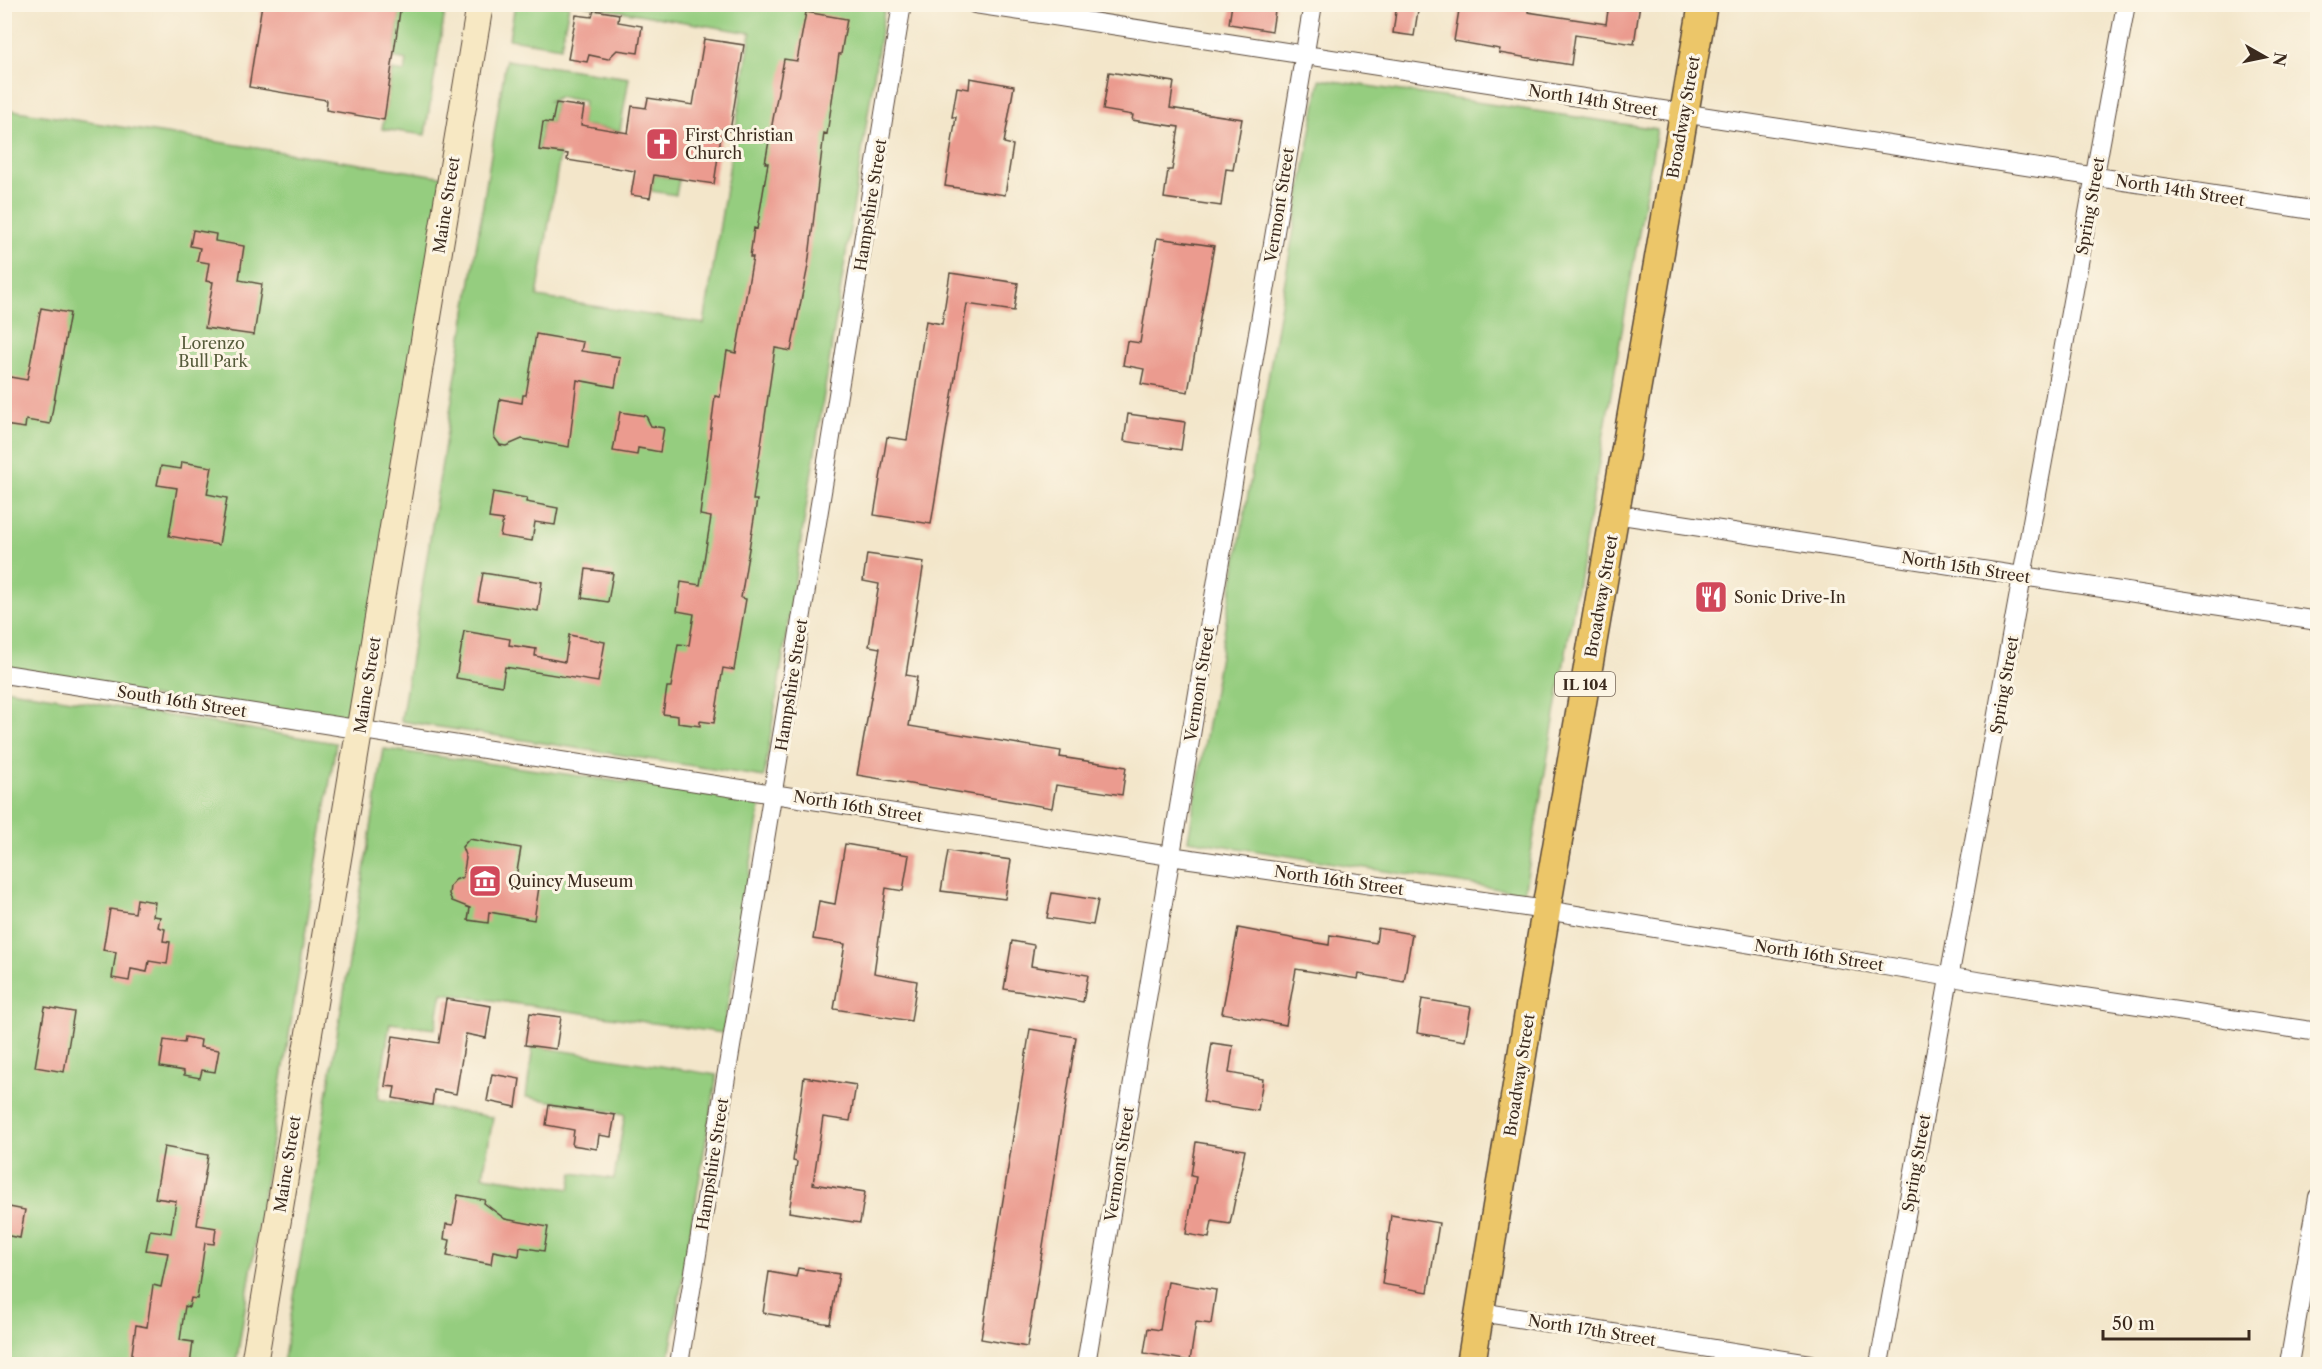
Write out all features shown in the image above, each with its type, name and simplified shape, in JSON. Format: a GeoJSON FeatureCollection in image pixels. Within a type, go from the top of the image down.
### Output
{"type":"FeatureCollection","features":[{"type":"Feature","properties":{"kind":"main road","name":"Broadway Street"},"geometry":{"type":"LineString","coordinates":[[1471,1365],[1546,910],[1703,4]]}},
{"type":"Feature","properties":{"kind":"street","name":"Maine Street"},"geometry":{"type":"LineString","coordinates":[[254,1365],[480,4]]}},
{"type":"Feature","properties":{"kind":"street","name":"Hampshire Street"},"geometry":{"type":"LineString","coordinates":[[679,1365],[902,4]]}},
{"type":"Feature","properties":{"kind":"street","name":"North 14th Street"},"geometry":{"type":"LineString","coordinates":[[975,4],[2318,211]]}},
{"type":"Feature","properties":{"kind":"street","name":"Vermont Street"},"geometry":{"type":"LineString","coordinates":[[1086,1365],[1313,4]]}},
{"type":"Feature","properties":{"kind":"street","name":"Spring Street"},"geometry":{"type":"LineString","coordinates":[[1879,1365],[2126,4]]}},
{"type":"Feature","properties":{"kind":"street","name":"North 15th Street"},"geometry":{"type":"LineString","coordinates":[[1615,514],[2318,621]]}},
{"type":"Feature","properties":{"kind":"street","name":"South 16th Street"},"geometry":{"type":"LineString","coordinates":[[4,674],[360,728]]}},
{"type":"Feature","properties":{"kind":"street","name":"North 16th Street"},"geometry":{"type":"LineString","coordinates":[[360,728],[1170,856],[1546,910],[1951,977],[2318,1032]]}},
{"type":"Feature","properties":{"kind":"street"},"geometry":{"type":"LineString","coordinates":[[2289,1365],[2318,1197]]}},
{"type":"Feature","properties":{"kind":"street","name":"North 17th Street"},"geometry":{"type":"LineString","coordinates":[[1480,1312],[1810,1365]]}},
{"type":"Feature","properties":{"kind":"green space"},"geometry":{"type":"Polygon","coordinates":[[[401,5],[446,5],[425,135],[382,129],[392,70],[405,72],[407,60],[393,57],[401,5]]]}},
{"type":"Feature","properties":{"kind":"green space"},"geometry":{"type":"Polygon","coordinates":[[[515,5],[569,5],[561,47],[509,39],[515,5]]]}},
{"type":"Feature","properties":{"kind":"green space"},"geometry":{"type":"Polygon","coordinates":[[[584,5],[885,5],[764,777],[401,721],[506,60],[629,78],[620,131],[581,125],[584,101],[559,97],[549,101],[556,103],[552,123],[543,122],[539,149],[560,153],[537,297],[704,324],[751,33],[584,5]]]}},
{"type":"Feature","properties":{"kind":"green space"},"geometry":{"type":"Polygon","coordinates":[[[1320,79],[1657,129],[1524,893],[1188,840],[1320,79]]]}},
{"type":"Feature","properties":{"kind":"green space","name":"Lorenzo Bull Park"},"geometry":{"type":"Polygon","coordinates":[[[4,109],[451,178],[362,729],[5,674],[4,109]]]}},
{"type":"Feature","properties":{"kind":"green space"},"geometry":{"type":"Polygon","coordinates":[[[654,175],[679,179],[676,195],[651,191],[654,175]]]}},
{"type":"Feature","properties":{"kind":"green space"},"geometry":{"type":"Polygon","coordinates":[[[4,689],[336,743],[236,1364],[5,1364],[4,689]]]}},
{"type":"Feature","properties":{"kind":"green space"},"geometry":{"type":"Polygon","coordinates":[[[384,749],[761,801],[723,1033],[442,993],[435,1029],[390,1023],[378,1099],[493,1117],[483,1176],[570,1189],[573,1173],[614,1179],[625,1114],[526,1097],[533,1046],[717,1075],[668,1364],[283,1364],[384,749]]]}},
{"type":"Feature","properties":{"kind":"building"},"geometry":{"type":"Polygon","coordinates":[[[262,4],[401,4],[384,120],[326,110],[327,100],[249,87],[262,4]]]}},
{"type":"Feature","properties":{"kind":"building"},"geometry":{"type":"Polygon","coordinates":[[[1232,4],[1276,4],[1272,31],[1229,24],[1232,4]]]}},
{"type":"Feature","properties":{"kind":"building"},"geometry":{"type":"Polygon","coordinates":[[[1397,4],[1419,4],[1414,36],[1393,33],[1397,4]]]}},
{"type":"Feature","properties":{"kind":"building"},"geometry":{"type":"Polygon","coordinates":[[[1460,4],[1510,4],[1528,8],[1528,12],[1606,24],[1609,4],[1640,4],[1634,44],[1575,35],[1571,65],[1499,53],[1500,49],[1454,41],[1460,4]]]}},
{"type":"Feature","properties":{"kind":"building"},"geometry":{"type":"Polygon","coordinates":[[[594,10],[619,14],[618,22],[642,26],[638,53],[617,50],[608,59],[589,55],[587,62],[568,59],[576,15],[592,17],[594,10]]]}},
{"type":"Feature","properties":{"kind":"building"},"geometry":{"type":"Polygon","coordinates":[[[806,12],[847,19],[841,54],[839,54],[827,134],[824,133],[808,266],[791,351],[775,348],[753,500],[757,500],[741,598],[746,599],[734,670],[723,668],[714,723],[700,721],[700,726],[678,723],[678,716],[663,714],[667,687],[671,687],[678,644],[689,645],[694,614],[677,611],[681,582],[700,585],[711,517],[700,515],[715,396],[720,397],[727,351],[736,353],[753,257],[750,257],[754,228],[757,229],[768,163],[765,163],[784,59],[797,61],[806,12]]]}},
{"type":"Feature","properties":{"kind":"building"},"geometry":{"type":"Polygon","coordinates":[[[704,39],[744,45],[730,131],[722,129],[714,184],[654,175],[650,198],[631,195],[635,171],[567,160],[568,154],[539,150],[543,122],[552,123],[556,103],[584,107],[581,125],[628,133],[632,106],[646,108],[648,98],[693,105],[704,39]]]}},
{"type":"Feature","properties":{"kind":"building"},"geometry":{"type":"Polygon","coordinates":[[[1109,72],[1174,82],[1170,108],[1242,119],[1233,170],[1226,169],[1221,206],[1164,198],[1168,170],[1172,170],[1179,127],[1132,120],[1133,115],[1103,110],[1109,72]]]}},
{"type":"Feature","properties":{"kind":"building"},"geometry":{"type":"Polygon","coordinates":[[[970,78],[1014,86],[1004,143],[1013,145],[1005,195],[945,186],[956,117],[952,117],[957,87],[969,89],[970,78]]]}},
{"type":"Feature","properties":{"kind":"building"},"geometry":{"type":"Polygon","coordinates":[[[193,230],[216,234],[215,241],[244,246],[239,280],[262,284],[254,335],[205,328],[213,282],[206,281],[209,263],[197,261],[200,248],[190,246],[193,230]]]}},
{"type":"Feature","properties":{"kind":"building"},"geometry":{"type":"Polygon","coordinates":[[[1157,238],[1214,246],[1188,392],[1141,384],[1144,369],[1123,365],[1127,341],[1140,343],[1157,238]]]}},
{"type":"Feature","properties":{"kind":"building"},"geometry":{"type":"Polygon","coordinates":[[[950,273],[1018,283],[1014,311],[967,304],[931,524],[874,515],[887,437],[907,440],[926,321],[942,324],[950,273]]]}},
{"type":"Feature","properties":{"kind":"building"},"geometry":{"type":"Polygon","coordinates":[[[41,308],[70,313],[50,424],[26,420],[25,428],[4,425],[4,376],[27,380],[41,308]]]}},
{"type":"Feature","properties":{"kind":"building"},"geometry":{"type":"Polygon","coordinates":[[[536,334],[583,342],[581,351],[620,357],[615,387],[577,380],[569,447],[522,439],[506,446],[500,445],[494,437],[500,399],[522,403],[523,395],[526,395],[536,334]]]}},
{"type":"Feature","properties":{"kind":"building"},"geometry":{"type":"Polygon","coordinates":[[[620,412],[646,416],[651,426],[664,428],[660,452],[638,448],[637,455],[613,451],[620,412]]]}},
{"type":"Feature","properties":{"kind":"building"},"geometry":{"type":"Polygon","coordinates":[[[1128,414],[1185,422],[1181,450],[1124,441],[1128,414]]]}},
{"type":"Feature","properties":{"kind":"building"},"geometry":{"type":"Polygon","coordinates":[[[182,462],[212,467],[207,494],[227,498],[219,545],[169,536],[177,488],[157,485],[161,466],[181,469],[182,462]]]}},
{"type":"Feature","properties":{"kind":"building"},"geometry":{"type":"Polygon","coordinates":[[[493,492],[527,498],[526,502],[558,508],[555,525],[535,522],[532,541],[500,536],[503,520],[489,518],[493,492]]]}},
{"type":"Feature","properties":{"kind":"building"},"geometry":{"type":"Polygon","coordinates":[[[867,554],[924,562],[906,675],[917,677],[909,726],[1061,751],[1060,757],[1126,767],[1122,795],[1056,785],[1052,808],[857,775],[880,648],[869,646],[879,584],[863,581],[867,554]]]}},
{"type":"Feature","properties":{"kind":"building"},"geometry":{"type":"Polygon","coordinates":[[[586,569],[613,573],[608,602],[582,598],[586,569]]]}},
{"type":"Feature","properties":{"kind":"building"},"geometry":{"type":"Polygon","coordinates":[[[483,573],[542,582],[538,611],[478,601],[483,573]]]}},
{"type":"Feature","properties":{"kind":"building"},"geometry":{"type":"Polygon","coordinates":[[[464,631],[510,639],[509,645],[536,649],[535,656],[565,662],[569,635],[605,642],[598,682],[505,667],[502,686],[456,678],[464,631]]]}},
{"type":"Feature","properties":{"kind":"building","name":"Quincy Museum"},"geometry":{"type":"Polygon","coordinates":[[[469,839],[521,848],[515,883],[539,887],[534,920],[489,912],[488,923],[468,920],[470,908],[452,901],[449,894],[450,886],[455,880],[463,877],[466,858],[462,847],[469,839]]]}},
{"type":"Feature","properties":{"kind":"building"},"geometry":{"type":"Polygon","coordinates":[[[845,844],[909,855],[903,891],[886,888],[874,973],[917,981],[911,1021],[834,1009],[845,944],[813,939],[819,901],[835,904],[845,844]]]}},
{"type":"Feature","properties":{"kind":"building"},"geometry":{"type":"Polygon","coordinates":[[[948,851],[1011,860],[1005,899],[941,891],[948,851]]]}},
{"type":"Feature","properties":{"kind":"building"},"geometry":{"type":"Polygon","coordinates":[[[1052,893],[1098,900],[1093,925],[1047,918],[1052,893]]]}},
{"type":"Feature","properties":{"kind":"building"},"geometry":{"type":"Polygon","coordinates":[[[137,899],[155,902],[153,916],[160,917],[158,927],[165,929],[163,941],[170,942],[167,964],[149,961],[147,972],[131,969],[129,981],[112,978],[116,952],[103,950],[110,909],[135,913],[137,899]]]}},
{"type":"Feature","properties":{"kind":"building"},"geometry":{"type":"Polygon","coordinates":[[[1238,928],[1329,945],[1330,935],[1376,943],[1378,928],[1412,934],[1404,982],[1359,974],[1358,979],[1296,969],[1286,1025],[1222,1013],[1238,928]]]}},
{"type":"Feature","properties":{"kind":"building"},"geometry":{"type":"Polygon","coordinates":[[[1012,941],[1034,945],[1031,966],[1088,975],[1083,1002],[1004,989],[1012,941]]]}},
{"type":"Feature","properties":{"kind":"building"},"geometry":{"type":"Polygon","coordinates":[[[446,999],[491,1006],[486,1038],[466,1034],[456,1094],[434,1090],[432,1105],[393,1098],[395,1087],[385,1086],[393,1036],[439,1043],[446,999]]]}},
{"type":"Feature","properties":{"kind":"building"},"geometry":{"type":"Polygon","coordinates":[[[1422,999],[1471,1007],[1465,1041],[1417,1033],[1422,999]]]}},
{"type":"Feature","properties":{"kind":"building"},"geometry":{"type":"Polygon","coordinates":[[[45,1007],[74,1012],[64,1072],[35,1067],[45,1007]]]}},
{"type":"Feature","properties":{"kind":"building"},"geometry":{"type":"Polygon","coordinates":[[[530,1013],[561,1017],[556,1049],[525,1045],[530,1013]]]}},
{"type":"Feature","properties":{"kind":"building"},"geometry":{"type":"Polygon","coordinates":[[[1030,1029],[1076,1037],[1027,1347],[981,1339],[1030,1029]]]}},
{"type":"Feature","properties":{"kind":"building"},"geometry":{"type":"Polygon","coordinates":[[[185,1037],[201,1040],[200,1047],[219,1050],[215,1072],[202,1070],[200,1078],[184,1075],[184,1071],[160,1067],[164,1040],[184,1043],[185,1037]]]}},
{"type":"Feature","properties":{"kind":"building"},"geometry":{"type":"Polygon","coordinates":[[[1212,1043],[1233,1046],[1229,1073],[1263,1079],[1258,1111],[1203,1102],[1212,1043]]]}},
{"type":"Feature","properties":{"kind":"building"},"geometry":{"type":"Polygon","coordinates":[[[492,1074],[520,1079],[516,1107],[487,1101],[492,1074]]]}},
{"type":"Feature","properties":{"kind":"building"},"geometry":{"type":"Polygon","coordinates":[[[804,1077],[856,1085],[850,1121],[823,1117],[813,1184],[865,1192],[860,1223],[789,1212],[797,1162],[793,1161],[804,1077]]]}},
{"type":"Feature","properties":{"kind":"building"},"geometry":{"type":"Polygon","coordinates":[[[549,1105],[615,1115],[611,1137],[599,1135],[597,1149],[572,1145],[574,1130],[546,1125],[549,1105]]]}},
{"type":"Feature","properties":{"kind":"building"},"geometry":{"type":"Polygon","coordinates":[[[1196,1142],[1245,1150],[1230,1224],[1212,1221],[1209,1238],[1186,1234],[1196,1177],[1191,1176],[1196,1142]]]}},
{"type":"Feature","properties":{"kind":"building"},"geometry":{"type":"Polygon","coordinates":[[[164,1147],[208,1155],[197,1225],[216,1228],[214,1244],[205,1243],[197,1299],[191,1298],[189,1307],[185,1306],[180,1340],[193,1342],[190,1365],[161,1365],[131,1360],[136,1325],[147,1327],[153,1285],[161,1287],[168,1253],[146,1250],[150,1230],[171,1233],[176,1201],[155,1198],[164,1147]]]}},
{"type":"Feature","properties":{"kind":"building"},"geometry":{"type":"Polygon","coordinates":[[[458,1195],[485,1200],[484,1203],[505,1219],[548,1227],[544,1251],[520,1247],[519,1256],[493,1251],[491,1264],[447,1256],[450,1240],[444,1239],[446,1224],[453,1225],[458,1195]]]}},
{"type":"Feature","properties":{"kind":"building"},"geometry":{"type":"Polygon","coordinates":[[[4,1206],[25,1210],[20,1238],[4,1235],[4,1206]]]}},
{"type":"Feature","properties":{"kind":"building"},"geometry":{"type":"Polygon","coordinates":[[[1391,1215],[1439,1223],[1428,1292],[1382,1284],[1391,1215]]]}},
{"type":"Feature","properties":{"kind":"building"},"geometry":{"type":"Polygon","coordinates":[[[798,1268],[839,1274],[830,1324],[763,1313],[769,1272],[796,1277],[798,1268]]]}},
{"type":"Feature","properties":{"kind":"building"},"geometry":{"type":"Polygon","coordinates":[[[1168,1282],[1216,1290],[1211,1324],[1196,1322],[1190,1361],[1144,1353],[1148,1328],[1160,1330],[1168,1282]]]}},
{"type":"Feature","properties":{"kind":"place","name":"First Christian Church"},"geometry":{"type":"Point","coordinates":[662,144]}},
{"type":"Feature","properties":{"kind":"place","name":"Sonic Drive-In"},"geometry":{"type":"Point","coordinates":[1711,597]}},
{"type":"Feature","properties":{"kind":"place","name":"Quincy Museum"},"geometry":{"type":"Point","coordinates":[485,881]}}]}
